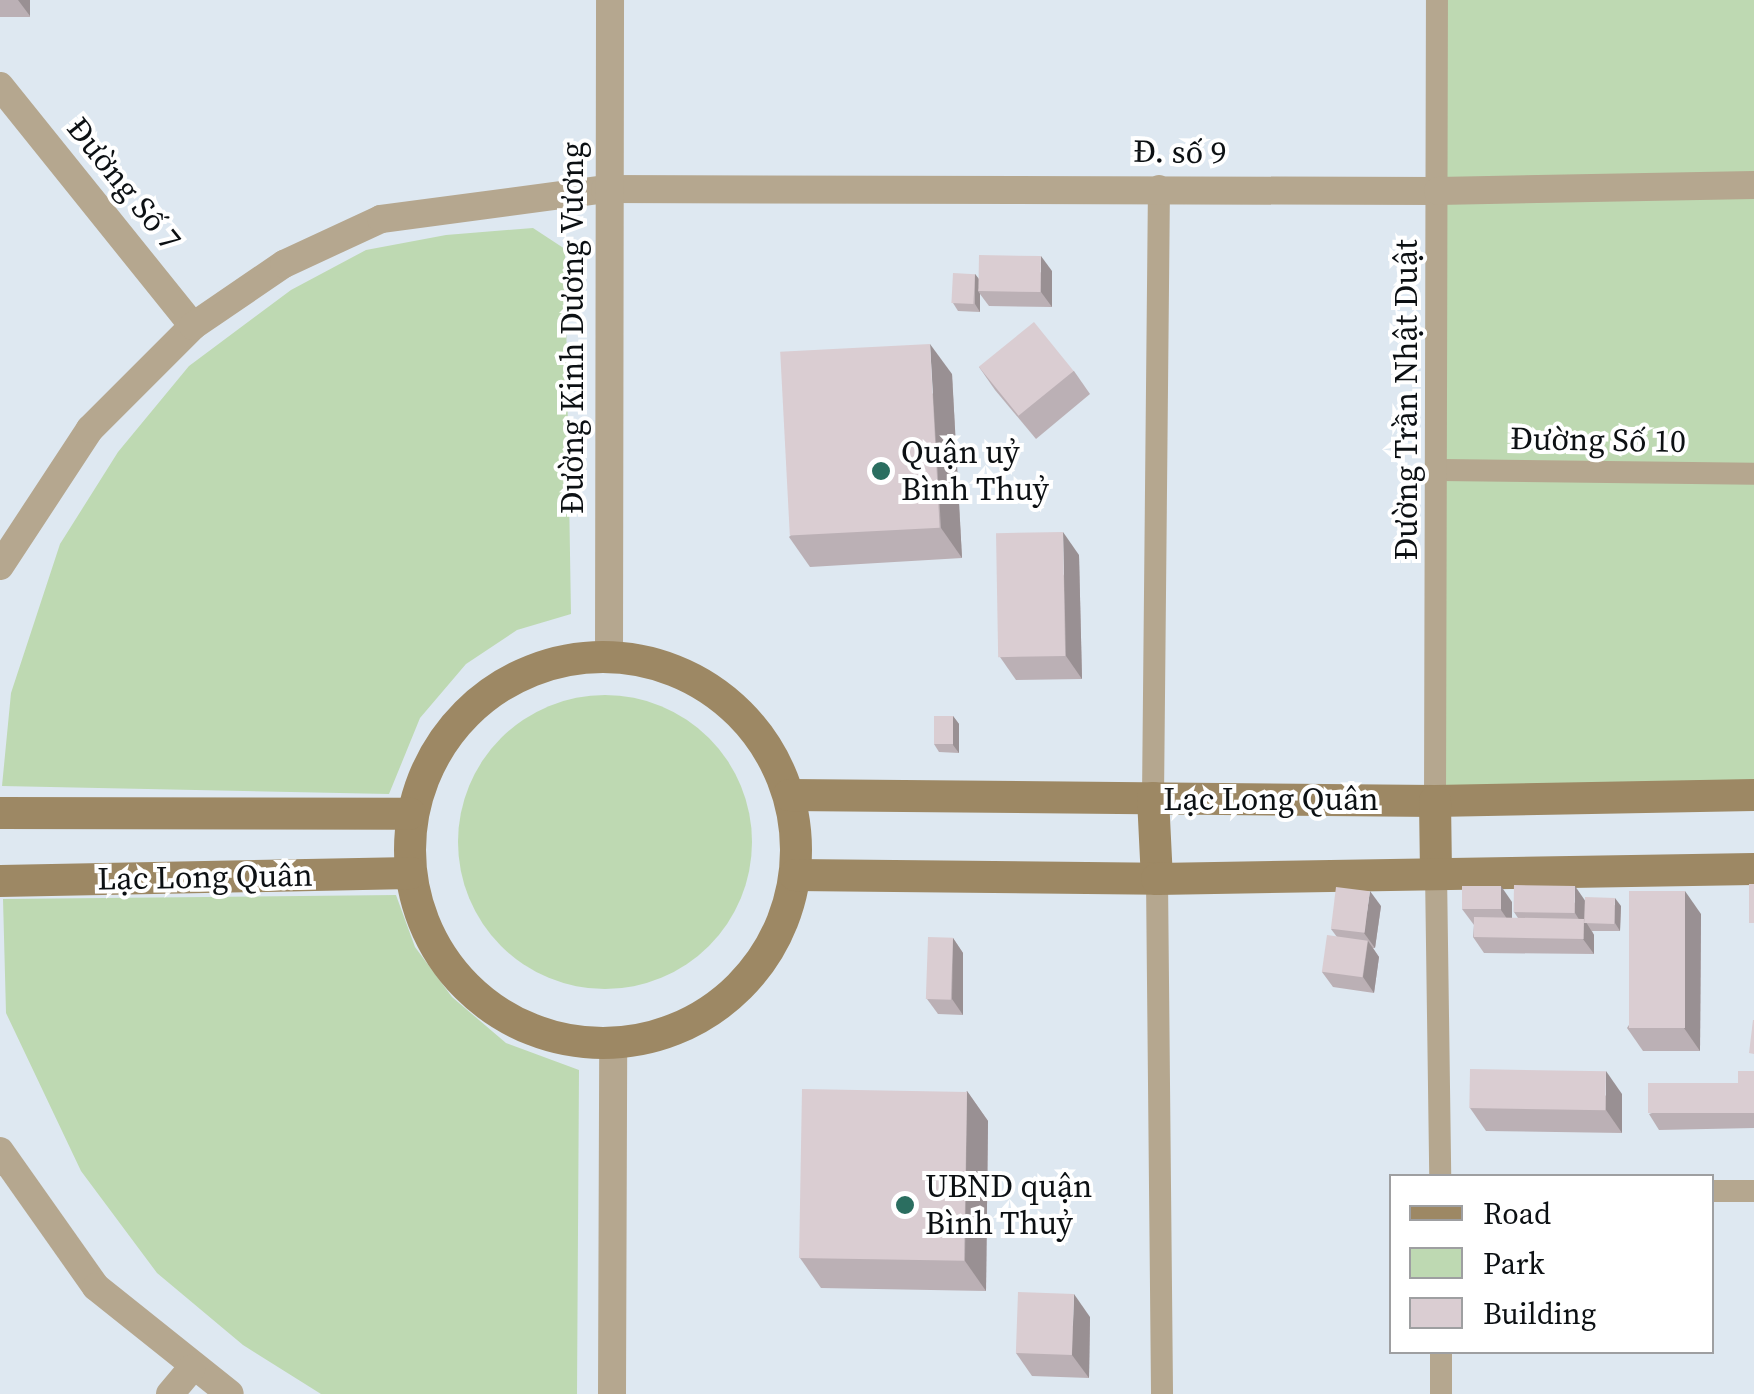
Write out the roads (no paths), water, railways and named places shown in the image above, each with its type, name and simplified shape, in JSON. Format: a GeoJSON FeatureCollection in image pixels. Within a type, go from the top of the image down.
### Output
{"type":"FeatureCollection","features":[{"type":"Feature","properties":{"kind":"main road"},"geometry":{"type":"LineString","coordinates":[[608,655],[668,666],[721,696],[763,740],[789,795],[795,875],[781,928],[754,973],[714,1010],[666,1034],[613,1044],[538,1030],[502,1015],[458,977],[426,928],[410,873],[410,814],[421,773],[440,743],[484,695],[543,664],[608,655]]}},
{"type":"Feature","properties":{"kind":"main road","name":"Lạc Long Quân"},"geometry":{"type":"LineString","coordinates":[[789,795],[1435,800],[1754,795]]}},
{"type":"Feature","properties":{"kind":"main road"},"geometry":{"type":"LineString","coordinates":[[1153,798],[1157,879]]}},
{"type":"Feature","properties":{"kind":"main road"},"geometry":{"type":"LineString","coordinates":[[1435,800],[1436,872]]}},
{"type":"Feature","properties":{"kind":"main road","name":"Lạc Long Quân"},"geometry":{"type":"LineString","coordinates":[[0,813],[410,814]]}},
{"type":"Feature","properties":{"kind":"main road"},"geometry":{"type":"LineString","coordinates":[[795,875],[1157,879],[1754,869]]}},
{"type":"Feature","properties":{"kind":"main road","name":"Lạc Long Quân"},"geometry":{"type":"LineString","coordinates":[[0,882],[410,873]]}},
{"type":"Feature","properties":{"kind":"street","name":"Đường Kinh Dương Vương"},"geometry":{"type":"LineString","coordinates":[[608,655],[605,189],[610,0]]}},
{"type":"Feature","properties":{"kind":"street","name":"Đường Trần Nhật Duật"},"geometry":{"type":"LineString","coordinates":[[1435,800],[1441,470],[1437,0]]}},
{"type":"Feature","properties":{"kind":"street","name":"Đường Số 7"},"geometry":{"type":"LineString","coordinates":[[0,86],[193,326]]}},
{"type":"Feature","properties":{"kind":"street","name":"Đ. số 9"},"geometry":{"type":"LineString","coordinates":[[0,566],[90,428],[193,326],[284,264],[381,219],[605,189],[1159,186],[1438,192],[1754,185]]}},
{"type":"Feature","properties":{"kind":"street"},"geometry":{"type":"LineString","coordinates":[[1153,798],[1159,186]]}},
{"type":"Feature","properties":{"kind":"street","name":"Đường Số 10"},"geometry":{"type":"LineString","coordinates":[[1441,470],[1754,474]]}},
{"type":"Feature","properties":{"kind":"street"},"geometry":{"type":"LineString","coordinates":[[1436,872],[1440,1174]]}},
{"type":"Feature","properties":{"kind":"street"},"geometry":{"type":"LineString","coordinates":[[1157,879],[1162,1394]]}},
{"type":"Feature","properties":{"kind":"street"},"geometry":{"type":"LineString","coordinates":[[612,1394],[613,1044]]}},
{"type":"Feature","properties":{"kind":"street"},"geometry":{"type":"LineString","coordinates":[[0,1151],[96,1288],[191,1369],[230,1394]]}},
{"type":"Feature","properties":{"kind":"street"},"geometry":{"type":"LineString","coordinates":[[1714,1191],[1754,1191]]}},
{"type":"Feature","properties":{"kind":"street"},"geometry":{"type":"LineString","coordinates":[[1441,1354],[1441,1394]]}},
{"type":"Feature","properties":{"kind":"street"},"geometry":{"type":"LineString","coordinates":[[170,1394],[191,1369]]}},
{"type":"Feature","properties":{"kind":"place","name":"Quận uỷ Bình Thuỷ"},"geometry":{"type":"Point","coordinates":[881,471]}},
{"type":"Feature","properties":{"kind":"place","name":"UBND quận Bình Thuỷ"},"geometry":{"type":"Point","coordinates":[905,1205]}}]}
